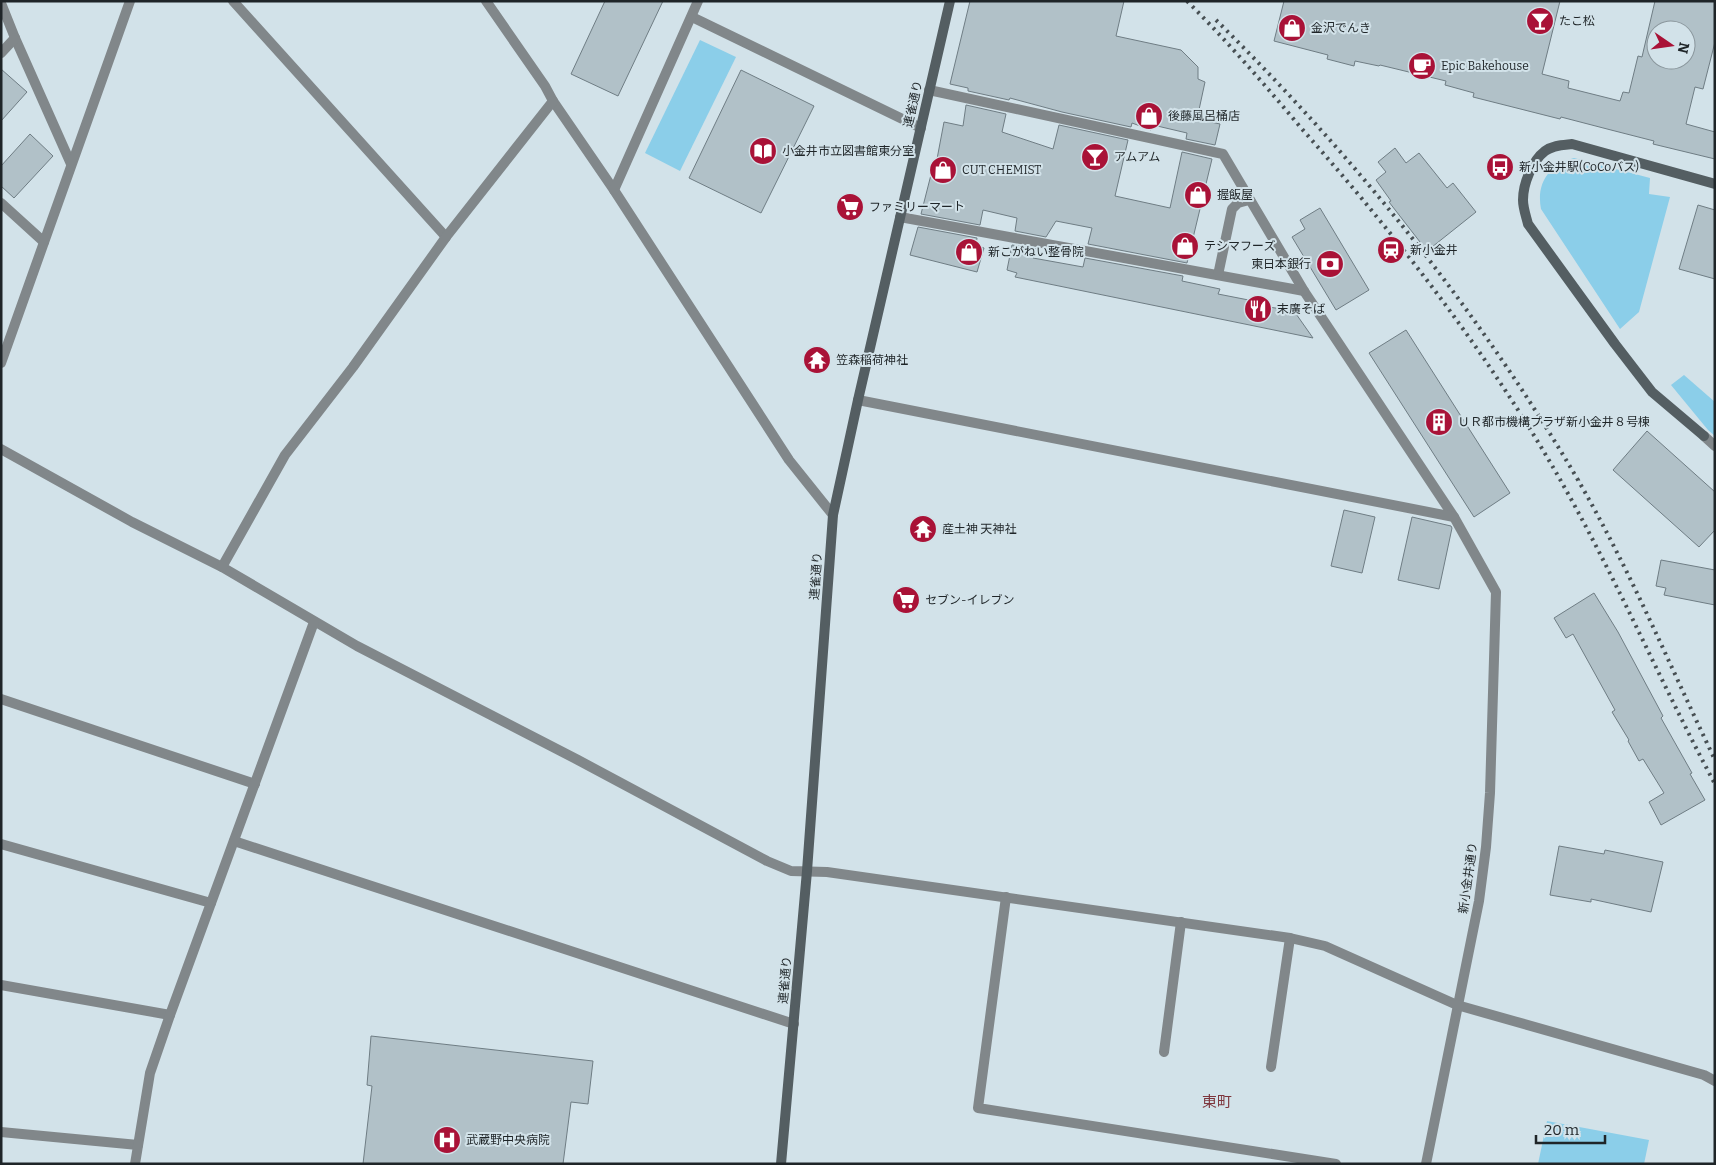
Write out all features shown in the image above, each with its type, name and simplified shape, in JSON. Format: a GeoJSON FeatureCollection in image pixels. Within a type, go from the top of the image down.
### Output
{"type":"FeatureCollection","features":[{"type":"Feature","properties":{"kind":"main road","name":"連雀通り"},"geometry":{"type":"LineString","coordinates":[[781,1164],[807,871],[833,515],[950,1]]}},
{"type":"Feature","properties":{"kind":"main road"},"geometry":{"type":"LineString","coordinates":[[1704,436],[1652,392],[1614,344],[1528,224],[1523,200],[1527,176],[1537,160],[1545,151],[1556,146],[1572,144],[1715,184]]}},
{"type":"Feature","properties":{"kind":"street"},"geometry":{"type":"LineString","coordinates":[[1,363],[130,1]]}},
{"type":"Feature","properties":{"kind":"street"},"geometry":{"type":"LineString","coordinates":[[233,1],[446,237]]}},
{"type":"Feature","properties":{"kind":"street"},"geometry":{"type":"LineString","coordinates":[[486,1],[614,190],[789,460],[833,515]]}},
{"type":"Feature","properties":{"kind":"street"},"geometry":{"type":"LineString","coordinates":[[614,190],[698,1]]}},
{"type":"Feature","properties":{"kind":"street"},"geometry":{"type":"LineString","coordinates":[[1,3],[71,164]]}},
{"type":"Feature","properties":{"kind":"street"},"geometry":{"type":"LineString","coordinates":[[692,16],[920,128]]}},
{"type":"Feature","properties":{"kind":"street"},"geometry":{"type":"LineString","coordinates":[[1,53],[15,38]]}},
{"type":"Feature","properties":{"kind":"street"},"geometry":{"type":"LineString","coordinates":[[929,90],[1223,154],[1304,291],[1454,517]]}},
{"type":"Feature","properties":{"kind":"street"},"geometry":{"type":"LineString","coordinates":[[222,567],[285,456],[353,367],[446,237],[553,101]]}},
{"type":"Feature","properties":{"kind":"street"},"geometry":{"type":"LineString","coordinates":[[1218,275],[1232,209],[1238,203],[1249,200]]}},
{"type":"Feature","properties":{"kind":"street"},"geometry":{"type":"LineString","coordinates":[[1,203],[44,242]]}},
{"type":"Feature","properties":{"kind":"street"},"geometry":{"type":"LineString","coordinates":[[900,217],[1304,291]]}},
{"type":"Feature","properties":{"kind":"street"},"geometry":{"type":"LineString","coordinates":[[858,400],[1454,517]]}},
{"type":"Feature","properties":{"kind":"street"},"geometry":{"type":"LineString","coordinates":[[1704,436],[1715,446]]}},
{"type":"Feature","properties":{"kind":"street"},"geometry":{"type":"LineString","coordinates":[[1,449],[132,522],[222,567],[357,646],[767,861],[791,871],[827,872],[1290,938],[1325,946],[1457,1005],[1704,1075],[1715,1080]]}},
{"type":"Feature","properties":{"kind":"street","name":"新小金井通り"},"geometry":{"type":"LineString","coordinates":[[1426,1164],[1479,901],[1486,848],[1490,793],[1496,592],[1454,517]]}},
{"type":"Feature","properties":{"kind":"street"},"geometry":{"type":"LineString","coordinates":[[135,1164],[150,1073],[314,622]]}},
{"type":"Feature","properties":{"kind":"street"},"geometry":{"type":"LineString","coordinates":[[1,699],[255,784]]}},
{"type":"Feature","properties":{"kind":"street"},"geometry":{"type":"LineString","coordinates":[[234,841],[794,1024]]}},
{"type":"Feature","properties":{"kind":"street"},"geometry":{"type":"LineString","coordinates":[[1,844],[211,903]]}},
{"type":"Feature","properties":{"kind":"street"},"geometry":{"type":"LineString","coordinates":[[1006,897],[978,1108],[1336,1164]]}},
{"type":"Feature","properties":{"kind":"street"},"geometry":{"type":"LineString","coordinates":[[1164,1052],[1181,922]]}},
{"type":"Feature","properties":{"kind":"street"},"geometry":{"type":"LineString","coordinates":[[1271,1067],[1290,938]]}},
{"type":"Feature","properties":{"kind":"street"},"geometry":{"type":"LineString","coordinates":[[1,985],[170,1015]]}},
{"type":"Feature","properties":{"kind":"street"},"geometry":{"type":"LineString","coordinates":[[1,1132],[138,1145]]}},
{"type":"Feature","properties":{"kind":"shaded area"},"geometry":{"type":"Polygon","coordinates":[[[700,40],[736,57],[680,171],[645,153],[700,40]]]}},
{"type":"Feature","properties":{"kind":"shaded area"},"geometry":{"type":"Polygon","coordinates":[[[1574,158],[1650,178],[1649,194],[1670,197],[1639,312],[1620,329],[1541,209],[1541,191],[1546,176],[1558,165],[1574,158]]]}},
{"type":"Feature","properties":{"kind":"shaded area"},"geometry":{"type":"Polygon","coordinates":[[[1684,375],[1715,402],[1715,436],[1671,385],[1684,375]]]}},
{"type":"Feature","properties":{"kind":"shaded area"},"geometry":{"type":"Polygon","coordinates":[[[1547,1121],[1649,1140],[1644,1164],[1538,1164],[1547,1121]]]}},
{"type":"Feature","properties":{"kind":"building"},"geometry":{"type":"Polygon","coordinates":[[[605,1],[663,1],[618,96],[571,74],[605,1]]]}},
{"type":"Feature","properties":{"kind":"building"},"geometry":{"type":"Polygon","coordinates":[[[970,1],[1124,1],[1116,36],[1181,50],[1198,67],[1198,79],[1205,82],[1197,119],[1220,124],[1215,145],[1186,139],[1187,133],[1153,125],[1151,130],[1132,123],[1131,127],[1010,98],[1009,100],[968,91],[968,88],[950,84],[970,1]]]}},
{"type":"Feature","properties":{"kind":"building"},"geometry":{"type":"Polygon","coordinates":[[[1284,1],[1560,1],[1542,74],[1569,81],[1568,88],[1620,101],[1623,92],[1629,93],[1638,56],[1642,57],[1646,40],[1646,70],[1696,70],[1696,20],[1651,20],[1655,1],[1715,1],[1715,42],[1703,89],[1695,87],[1686,124],[1715,132],[1715,159],[1653,144],[1654,141],[1561,117],[1560,119],[1473,97],[1474,93],[1445,85],[1446,81],[1380,65],[1355,61],[1354,66],[1327,59],[1328,55],[1274,41],[1284,1]]]}},
{"type":"Feature","properties":{"kind":"building"},"geometry":{"type":"Polygon","coordinates":[[[1,69],[27,92],[1,121],[1,69]]]}},
{"type":"Feature","properties":{"kind":"building"},"geometry":{"type":"Polygon","coordinates":[[[741,70],[814,106],[761,213],[689,178],[741,70]]]}},
{"type":"Feature","properties":{"kind":"building"},"geometry":{"type":"Polygon","coordinates":[[[966,105],[1006,114],[1002,132],[1053,149],[1059,125],[1128,140],[1115,196],[1170,208],[1182,152],[1212,159],[1187,263],[1088,244],[1092,228],[1056,221],[1046,237],[1015,231],[1017,218],[983,210],[980,225],[921,214],[935,159],[937,159],[944,122],[963,126],[966,105]]]}},
{"type":"Feature","properties":{"kind":"building"},"geometry":{"type":"Polygon","coordinates":[[[30,134],[53,156],[14,198],[1,186],[1,166],[30,134]]]}},
{"type":"Feature","properties":{"kind":"building"},"geometry":{"type":"Polygon","coordinates":[[[1395,148],[1406,163],[1419,153],[1447,188],[1453,183],[1476,212],[1427,251],[1389,202],[1391,201],[1376,180],[1386,172],[1378,162],[1395,148]]]}},
{"type":"Feature","properties":{"kind":"building"},"geometry":{"type":"Polygon","coordinates":[[[1698,205],[1715,210],[1715,279],[1679,269],[1698,205]]]}},
{"type":"Feature","properties":{"kind":"building","name":"東日本銀行"},"geometry":{"type":"Polygon","coordinates":[[[1320,208],[1369,290],[1336,310],[1292,237],[1305,229],[1300,220],[1320,208]]]}},
{"type":"Feature","properties":{"kind":"building"},"geometry":{"type":"Polygon","coordinates":[[[918,227],[977,238],[976,245],[984,248],[977,272],[910,255],[918,227]]]}},
{"type":"Feature","properties":{"kind":"building"},"geometry":{"type":"Polygon","coordinates":[[[1012,245],[1038,249],[1033,258],[1083,267],[1085,258],[1183,276],[1182,281],[1220,289],[1218,294],[1269,304],[1269,307],[1294,311],[1313,338],[1015,277],[1017,273],[1007,270],[1012,245]]]}},
{"type":"Feature","properties":{"kind":"building","name":"ＵＲ都市機構プラザ新小金井８号棟"},"geometry":{"type":"Polygon","coordinates":[[[1406,330],[1510,493],[1474,517],[1369,353],[1406,330]]]}},
{"type":"Feature","properties":{"kind":"building"},"geometry":{"type":"Polygon","coordinates":[[[1647,431],[1715,492],[1715,530],[1699,547],[1613,470],[1647,431]]]}},
{"type":"Feature","properties":{"kind":"building"},"geometry":{"type":"Polygon","coordinates":[[[1344,510],[1375,517],[1362,573],[1331,566],[1344,510]]]}},
{"type":"Feature","properties":{"kind":"building"},"geometry":{"type":"Polygon","coordinates":[[[1412,517],[1451,526],[1452,528],[1439,589],[1398,580],[1412,517]]]}},
{"type":"Feature","properties":{"kind":"building"},"geometry":{"type":"Polygon","coordinates":[[[1661,560],[1715,570],[1715,605],[1664,595],[1666,588],[1656,586],[1661,560]]]}},
{"type":"Feature","properties":{"kind":"building"},"geometry":{"type":"Polygon","coordinates":[[[1594,593],[1618,632],[1705,800],[1661,825],[1649,802],[1664,793],[1643,759],[1639,761],[1612,712],[1615,710],[1573,634],[1566,638],[1554,618],[1594,593]]]}},
{"type":"Feature","properties":{"kind":"building"},"geometry":{"type":"Polygon","coordinates":[[[1559,846],[1604,854],[1605,850],[1663,862],[1651,912],[1591,899],[1591,902],[1550,895],[1559,846]]]}},
{"type":"Feature","properties":{"kind":"building"},"geometry":{"type":"Polygon","coordinates":[[[371,1036],[593,1061],[588,1104],[571,1102],[563,1164],[363,1164],[372,1086],[367,1085],[371,1036]]]}},
{"type":"Feature","properties":{"kind":"railway"},"geometry":{"type":"LineString","coordinates":[[1187,1],[1246,64],[1369,207],[1432,287],[1492,370],[1570,497],[1715,784]]}},
{"type":"Feature","properties":{"kind":"railway"},"geometry":{"type":"LineString","coordinates":[[1216,20],[1267,72],[1366,181],[1457,296],[1499,356],[1540,417],[1597,514],[1632,583],[1715,760]]}},
{"type":"Feature","properties":{"kind":"place","name":"たこ松"},"geometry":{"type":"Point","coordinates":[1540,21]}},
{"type":"Feature","properties":{"kind":"place","name":"金沢でんき"},"geometry":{"type":"Point","coordinates":[1292,28]}},
{"type":"Feature","properties":{"kind":"place","name":"Epic Bakehouse"},"geometry":{"type":"Point","coordinates":[1422,66]}},
{"type":"Feature","properties":{"kind":"place","name":"後藤風呂桶店"},"geometry":{"type":"Point","coordinates":[1149,116]}},
{"type":"Feature","properties":{"kind":"place","name":"小金井市立図書館東分室"},"geometry":{"type":"Point","coordinates":[763,151]}},
{"type":"Feature","properties":{"kind":"place","name":"アムアム"},"geometry":{"type":"Point","coordinates":[1095,157]}},
{"type":"Feature","properties":{"kind":"place","name":"新小金井駅(CoCoバス)"},"geometry":{"type":"Point","coordinates":[1500,167]}},
{"type":"Feature","properties":{"kind":"place","name":"CUT CHEMIST"},"geometry":{"type":"Point","coordinates":[943,170]}},
{"type":"Feature","properties":{"kind":"place","name":"握飯屋"},"geometry":{"type":"Point","coordinates":[1198,195]}},
{"type":"Feature","properties":{"kind":"place","name":"ファミリーマート"},"geometry":{"type":"Point","coordinates":[850,207]}},
{"type":"Feature","properties":{"kind":"place","name":"テシマフーズ"},"geometry":{"type":"Point","coordinates":[1185,246]}},
{"type":"Feature","properties":{"kind":"place","name":"新小金井"},"geometry":{"type":"Point","coordinates":[1391,250]}},
{"type":"Feature","properties":{"kind":"place","name":"新こがねい整骨院"},"geometry":{"type":"Point","coordinates":[969,252]}},
{"type":"Feature","properties":{"kind":"place","name":"東日本銀行"},"geometry":{"type":"Point","coordinates":[1330,264]}},
{"type":"Feature","properties":{"kind":"place","name":"末廣そば"},"geometry":{"type":"Point","coordinates":[1258,309]}},
{"type":"Feature","properties":{"kind":"place","name":"笠森稲荷神社"},"geometry":{"type":"Point","coordinates":[817,360]}},
{"type":"Feature","properties":{"kind":"place","name":"ＵＲ都市機構プラザ新小金井８号棟"},"geometry":{"type":"Point","coordinates":[1439,422]}},
{"type":"Feature","properties":{"kind":"place","name":"産土神 天神社"},"geometry":{"type":"Point","coordinates":[923,529]}},
{"type":"Feature","properties":{"kind":"place","name":"セブン-イレブン"},"geometry":{"type":"Point","coordinates":[906,600]}},
{"type":"Feature","properties":{"kind":"place","name":"武蔵野中央病院"},"geometry":{"type":"Point","coordinates":[447,1140]}},
{"type":"Feature","properties":{"kind":"district","name":"東町"},"geometry":{"type":"Point","coordinates":[1217,1102]}}]}
